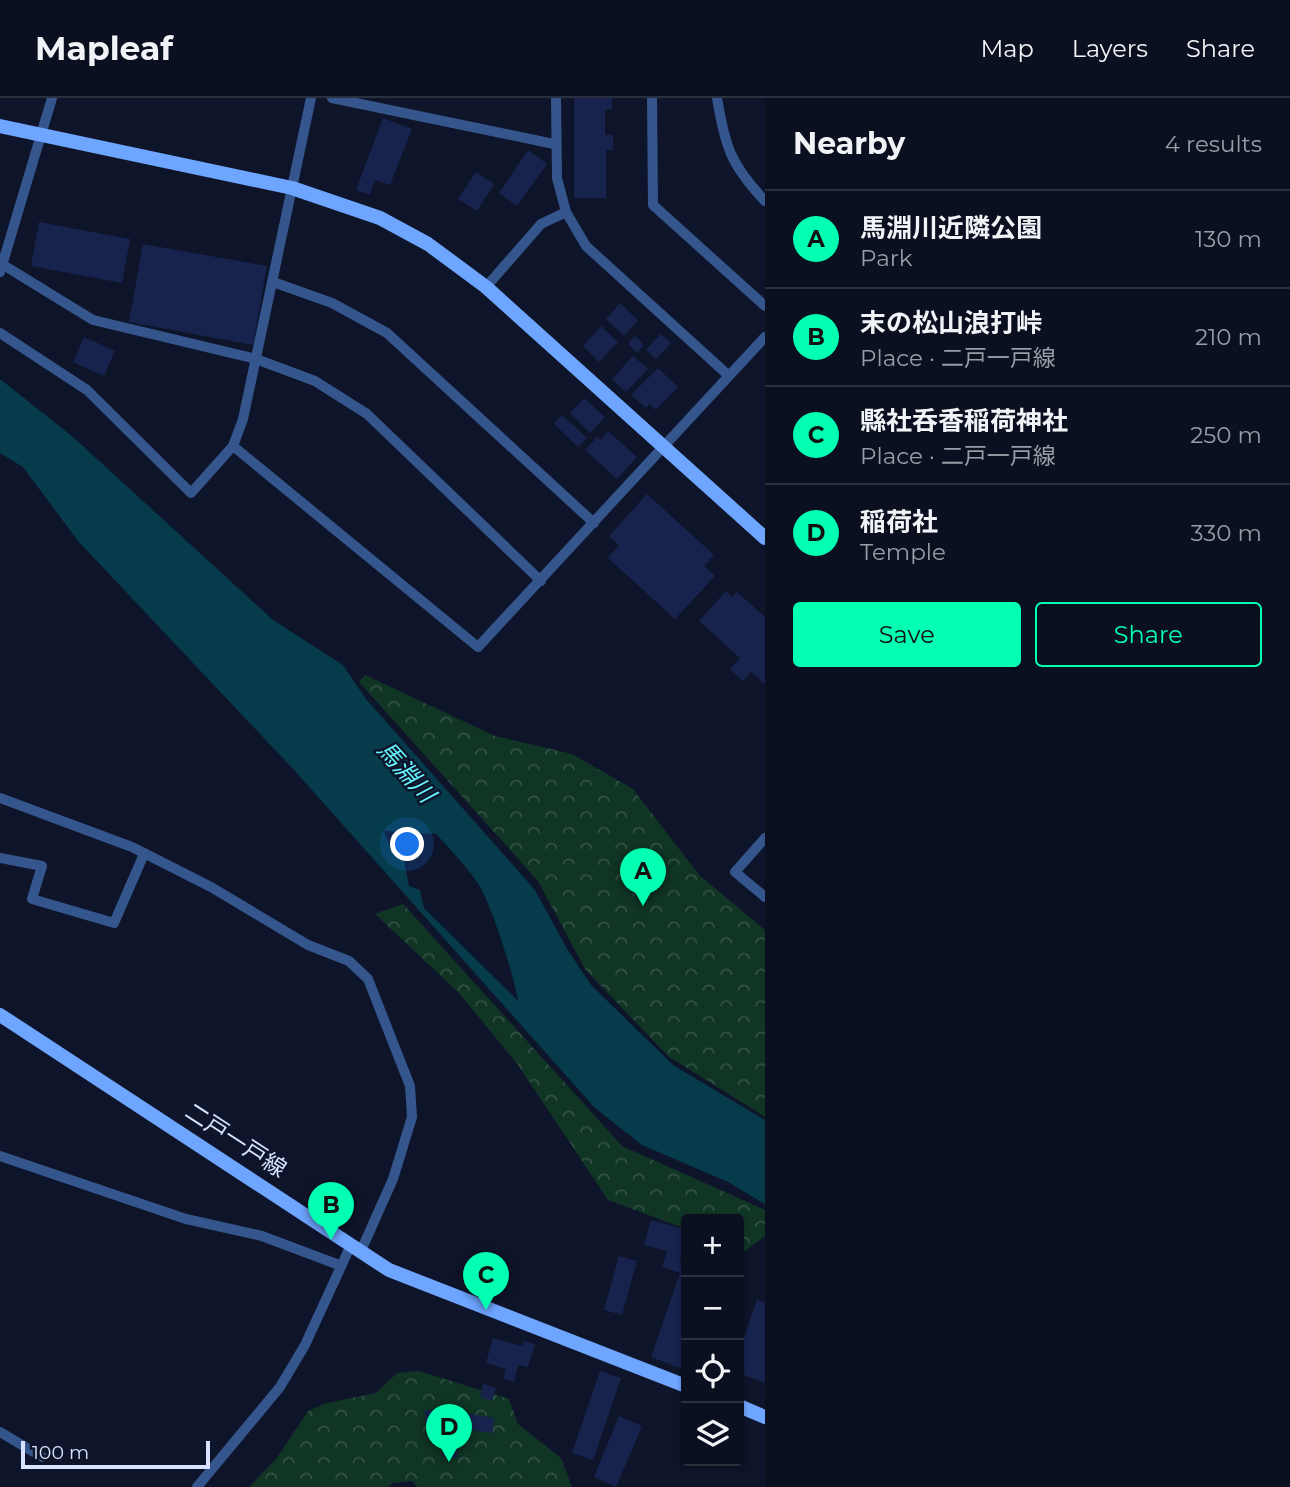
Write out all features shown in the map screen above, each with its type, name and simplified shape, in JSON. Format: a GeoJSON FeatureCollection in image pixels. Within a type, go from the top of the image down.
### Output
{"type":"FeatureCollection","features":[{"type":"Feature","properties":{"kind":"street"},"geometry":{"type":"LineString","coordinates":[[52,98],[1,267],[93,320],[256,359],[315,381],[367,414],[541,581]]}},
{"type":"Feature","properties":{"kind":"street"},"geometry":{"type":"LineString","coordinates":[[0,333],[87,390],[191,493],[233,446],[243,419],[311,98]]}},
{"type":"Feature","properties":{"kind":"street"},"geometry":{"type":"LineString","coordinates":[[332,98],[554,144]]}},
{"type":"Feature","properties":{"kind":"street"},"geometry":{"type":"LineString","coordinates":[[556,98],[554,144],[557,178],[566,212],[586,246],[728,374]]}},
{"type":"Feature","properties":{"kind":"street"},"geometry":{"type":"LineString","coordinates":[[652,98],[653,205],[765,306]]}},
{"type":"Feature","properties":{"kind":"street"},"geometry":{"type":"LineString","coordinates":[[717,98],[726,146],[744,179],[765,201]]}},
{"type":"Feature","properties":{"kind":"street"},"geometry":{"type":"LineString","coordinates":[[0,126],[292,188],[380,218],[428,244],[486,287],[765,538]]}},
{"type":"Feature","properties":{"kind":"street"},"geometry":{"type":"LineString","coordinates":[[486,287],[541,224],[566,212]]}},
{"type":"Feature","properties":{"kind":"street"},"geometry":{"type":"LineString","coordinates":[[273,282],[332,303],[387,333],[594,523]]}},
{"type":"Feature","properties":{"kind":"street"},"geometry":{"type":"LineString","coordinates":[[233,446],[478,647],[765,337]]}},
{"type":"Feature","properties":{"kind":"street"},"geometry":{"type":"LineString","coordinates":[[0,799],[144,854],[211,887],[308,945],[349,961],[368,979],[410,1086],[412,1116],[393,1179],[355,1250],[340,1265],[304,1345],[280,1387],[197,1487]]}},
{"type":"Feature","properties":{"kind":"street"},"geometry":{"type":"LineString","coordinates":[[765,838],[735,872],[765,897]]}},
{"type":"Feature","properties":{"kind":"street"},"geometry":{"type":"LineString","coordinates":[[0,858],[42,866],[32,900],[114,923],[144,854]]}},
{"type":"Feature","properties":{"kind":"street","name":"二戸一戸線"},"geometry":{"type":"LineString","coordinates":[[0,1015],[275,1193],[388,1270],[681,1384]]}},
{"type":"Feature","properties":{"kind":"street"},"geometry":{"type":"LineString","coordinates":[[0,1156],[186,1219],[261,1236],[340,1265]]}},
{"type":"Feature","properties":{"kind":"street"},"geometry":{"type":"LineString","coordinates":[[744,1408],[765,1417]]}},
{"type":"Feature","properties":{"kind":"street"},"geometry":{"type":"LineString","coordinates":[[0,1432],[42,1457]]}},
{"type":"Feature","properties":{"kind":"green space"},"geometry":{"type":"Polygon","coordinates":[[[365,675],[495,736],[572,754],[633,789],[700,876],[765,930],[765,1117],[668,1056],[585,969],[538,881],[359,682],[365,675]]]}},
{"type":"Feature","properties":{"kind":"green space"},"geometry":{"type":"Polygon","coordinates":[[[403,904],[622,1146],[765,1210],[765,1236],[745,1251],[744,1214],[681,1214],[681,1227],[608,1200],[518,1065],[459,993],[375,914],[403,904]]]}},
{"type":"Feature","properties":{"kind":"green space"},"geometry":{"type":"Polygon","coordinates":[[[419,1371],[509,1399],[518,1424],[561,1458],[572,1487],[417,1487],[412,1481],[393,1483],[388,1487],[249,1487],[276,1459],[308,1411],[327,1403],[376,1393],[397,1373],[419,1371]]]}},
{"type":"Feature","properties":{"kind":"water","name":"馬淵川"},"geometry":{"type":"Polygon","coordinates":[[[0,379],[73,437],[273,620],[343,665],[366,699],[535,890],[567,949],[591,985],[673,1065],[765,1120],[765,1204],[728,1182],[642,1145],[595,1108],[295,771],[78,541],[23,467],[0,453],[0,379]],[[384,831],[390,847],[403,855],[409,886],[420,890],[424,908],[518,1001],[502,942],[484,895],[469,872],[436,834],[384,831]]]}},
{"type":"Feature","properties":{"kind":"building"},"geometry":{"type":"Polygon","coordinates":[[[574,98],[612,98],[612,109],[605,110],[605,135],[613,135],[613,150],[606,150],[606,198],[574,198],[574,98]]]}},
{"type":"Feature","properties":{"kind":"building"},"geometry":{"type":"Polygon","coordinates":[[[383,118],[412,129],[390,185],[375,180],[370,195],[356,190],[383,118]]]}},
{"type":"Feature","properties":{"kind":"building"},"geometry":{"type":"Polygon","coordinates":[[[528,150],[547,164],[517,206],[499,193],[528,150]]]}},
{"type":"Feature","properties":{"kind":"building"},"geometry":{"type":"Polygon","coordinates":[[[476,172],[494,184],[477,211],[458,199],[476,172]]]}},
{"type":"Feature","properties":{"kind":"building"},"geometry":{"type":"Polygon","coordinates":[[[39,222],[130,239],[122,283],[31,266],[39,222]]]}},
{"type":"Feature","properties":{"kind":"building"},"geometry":{"type":"Polygon","coordinates":[[[143,244],[267,266],[253,345],[129,322],[143,244]]]}},
{"type":"Feature","properties":{"kind":"building"},"geometry":{"type":"Polygon","coordinates":[[[620,303],[638,320],[624,336],[606,319],[620,303]]]}},
{"type":"Feature","properties":{"kind":"building"},"geometry":{"type":"Polygon","coordinates":[[[601,326],[618,342],[599,362],[583,346],[601,326]]]}},
{"type":"Feature","properties":{"kind":"building"},"geometry":{"type":"Polygon","coordinates":[[[661,334],[671,343],[656,359],[646,350],[661,334]]]}},
{"type":"Feature","properties":{"kind":"building"},"geometry":{"type":"Polygon","coordinates":[[[635,336],[644,345],[637,353],[628,344],[635,336]]]}},
{"type":"Feature","properties":{"kind":"building"},"geometry":{"type":"Polygon","coordinates":[[[84,337],[115,351],[104,376],[73,362],[84,337]]]}},
{"type":"Feature","properties":{"kind":"building"},"geometry":{"type":"Polygon","coordinates":[[[633,356],[648,369],[626,392],[612,379],[633,356]]]}},
{"type":"Feature","properties":{"kind":"building"},"geometry":{"type":"Polygon","coordinates":[[[658,368],[678,387],[656,410],[650,404],[646,408],[631,395],[658,368]]]}},
{"type":"Feature","properties":{"kind":"building"},"geometry":{"type":"Polygon","coordinates":[[[584,398],[605,417],[590,433],[570,413],[584,398]]]}},
{"type":"Feature","properties":{"kind":"building"},"geometry":{"type":"Polygon","coordinates":[[[562,415],[587,438],[578,447],[554,424],[562,415]]]}},
{"type":"Feature","properties":{"kind":"building"},"geometry":{"type":"Polygon","coordinates":[[[608,431],[637,457],[617,479],[585,450],[597,437],[600,440],[608,431]]]}},
{"type":"Feature","properties":{"kind":"building"},"geometry":{"type":"Polygon","coordinates":[[[647,494],[714,555],[704,566],[715,576],[675,619],[608,558],[619,545],[609,536],[647,494]]]}},
{"type":"Feature","properties":{"kind":"building"},"geometry":{"type":"Polygon","coordinates":[[[726,591],[732,597],[737,592],[765,617],[765,684],[751,672],[743,681],[730,669],[740,658],[699,621],[726,591]]]}},
{"type":"Feature","properties":{"kind":"building"},"geometry":{"type":"Polygon","coordinates":[[[651,1220],[681,1229],[681,1368],[651,1357],[680,1273],[662,1267],[667,1251],[644,1245],[651,1220]]]}},
{"type":"Feature","properties":{"kind":"building"},"geometry":{"type":"Polygon","coordinates":[[[619,1256],[637,1261],[622,1315],[604,1310],[619,1256]]]}},
{"type":"Feature","properties":{"kind":"building"},"geometry":{"type":"Polygon","coordinates":[[[757,1300],[765,1303],[765,1383],[744,1375],[744,1338],[757,1300]]]}},
{"type":"Feature","properties":{"kind":"building"},"geometry":{"type":"Polygon","coordinates":[[[493,1338],[522,1346],[524,1341],[535,1344],[528,1367],[518,1365],[514,1382],[503,1379],[506,1369],[486,1363],[493,1338]]]}},
{"type":"Feature","properties":{"kind":"building"},"geometry":{"type":"Polygon","coordinates":[[[600,1371],[621,1378],[593,1460],[572,1453],[600,1371]]]}},
{"type":"Feature","properties":{"kind":"building"},"geometry":{"type":"Polygon","coordinates":[[[483,1384],[496,1388],[492,1401],[480,1397],[483,1384]]]}},
{"type":"Feature","properties":{"kind":"building"},"geometry":{"type":"Polygon","coordinates":[[[425,1410],[434,1410],[435,1423],[425,1424],[425,1410]]]}},
{"type":"Feature","properties":{"kind":"building"},"geometry":{"type":"Polygon","coordinates":[[[466,1413],[494,1418],[492,1433],[464,1429],[466,1413]]]}},
{"type":"Feature","properties":{"kind":"building"},"geometry":{"type":"Polygon","coordinates":[[[619,1416],[642,1426],[616,1487],[594,1477],[619,1416]]]}},
{"type":"Feature","properties":{"kind":"building"},"geometry":{"type":"Polygon","coordinates":[[[443,1447],[459,1449],[457,1458],[441,1456],[443,1447]]]}},
{"type":"Feature","properties":{"kind":"place","name":"馬淵川近隣公園"},"geometry":{"type":"Point","coordinates":[643,906]}},
{"type":"Feature","properties":{"kind":"place","name":"末の松山浪打峠"},"geometry":{"type":"Point","coordinates":[331,1240]}},
{"type":"Feature","properties":{"kind":"place","name":"縣社呑香稲荷神社"},"geometry":{"type":"Point","coordinates":[486,1310]}},
{"type":"Feature","properties":{"kind":"place","name":"稲荷社"},"geometry":{"type":"Point","coordinates":[449,1462]}}]}
